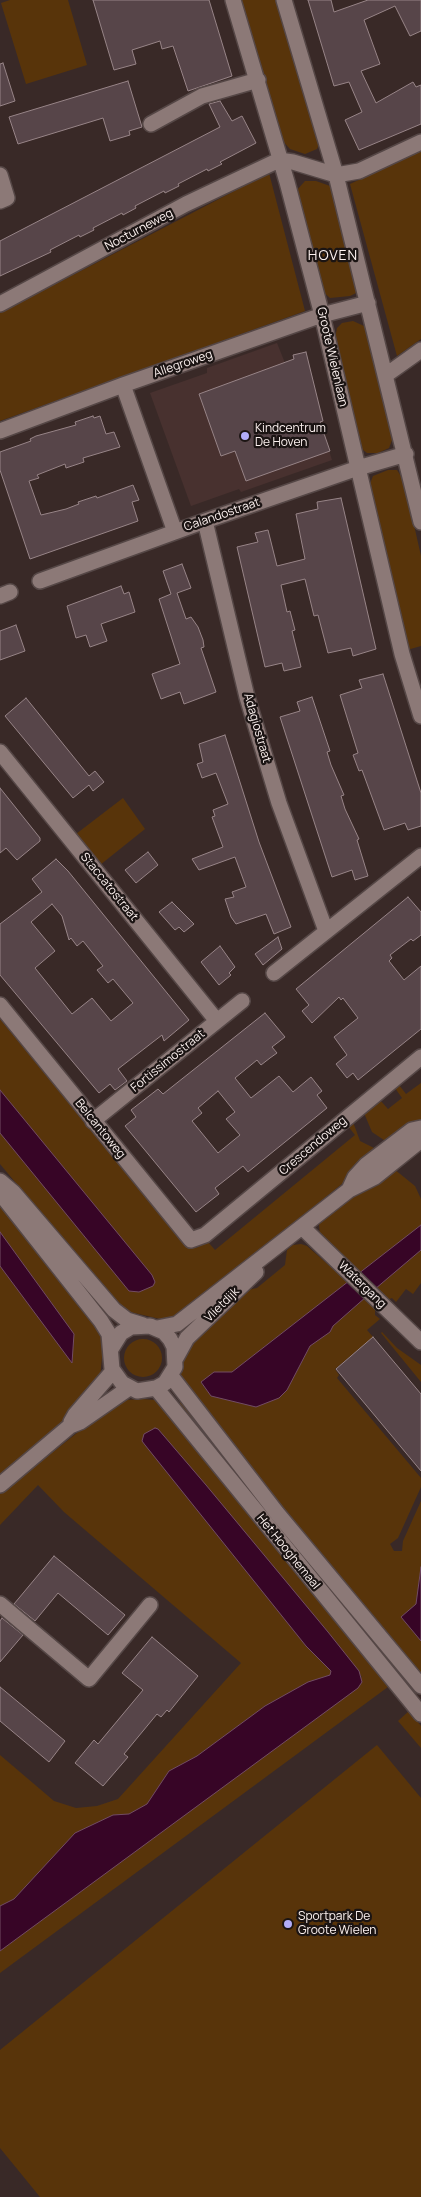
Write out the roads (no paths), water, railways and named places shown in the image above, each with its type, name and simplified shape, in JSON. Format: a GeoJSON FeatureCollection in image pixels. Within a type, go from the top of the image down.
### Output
{"type":"FeatureCollection","features":[{"type":"Feature","properties":{"kind":"street","name":"Groote Wielenlaan"},"geometry":{"type":"LineString","coordinates":[[233,0],[258,80],[322,315],[402,654],[421,716]]}},
{"type":"Feature","properties":{"kind":"street"},"geometry":{"type":"LineString","coordinates":[[284,0],[336,175],[406,454],[421,522]]}},
{"type":"Feature","properties":{"kind":"street"},"geometry":{"type":"LineString","coordinates":[[151,124],[202,96],[258,80]]}},
{"type":"Feature","properties":{"kind":"street"},"geometry":{"type":"LineString","coordinates":[[280,160],[336,175],[360,171],[421,142]]}},
{"type":"Feature","properties":{"kind":"street","name":"Nocturneweg"},"geometry":{"type":"LineString","coordinates":[[0,304],[186,204],[280,160]]}},
{"type":"Feature","properties":{"kind":"street"},"geometry":{"type":"LineString","coordinates":[[0,175],[7,198],[0,202]]}},
{"type":"Feature","properties":{"kind":"street","name":"Allegroweg"},"geometry":{"type":"LineString","coordinates":[[0,431],[123,385],[322,315],[368,303]]}},
{"type":"Feature","properties":{"kind":"street"},"geometry":{"type":"LineString","coordinates":[[386,375],[421,350]]}},
{"type":"Feature","properties":{"kind":"street"},"geometry":{"type":"LineString","coordinates":[[123,385],[175,532]]}},
{"type":"Feature","properties":{"kind":"street","name":"Calandostraat"},"geometry":{"type":"LineString","coordinates":[[40,581],[205,521],[358,468],[406,454]]}},
{"type":"Feature","properties":{"kind":"street","name":"Adagiostraat"},"geometry":{"type":"LineString","coordinates":[[205,521],[247,697],[279,803],[326,931]]}},
{"type":"Feature","properties":{"kind":"street","name":"Staccatostraat"},"geometry":{"type":"LineString","coordinates":[[0,752],[217,1021]]}},
{"type":"Feature","properties":{"kind":"street"},"geometry":{"type":"LineString","coordinates":[[274,974],[421,856]]}},
{"type":"Feature","properties":{"kind":"street","name":"Fortissimostraat"},"geometry":{"type":"LineString","coordinates":[[93,1121],[242,1000]]}},
{"type":"Feature","properties":{"kind":"street","name":"Belcantoweg"},"geometry":{"type":"LineString","coordinates":[[0,1006],[187,1237],[191,1240],[205,1235]]}},
{"type":"Feature","properties":{"kind":"street","name":"Crescendoweg"},"geometry":{"type":"LineString","coordinates":[[205,1235],[421,1057]]}},
{"type":"Feature","properties":{"kind":"street","name":"Vlietdijk"},"geometry":{"type":"LineString","coordinates":[[349,1190],[355,1177],[366,1165],[412,1130],[421,1128]]}},
{"type":"Feature","properties":{"kind":"street","name":"Vlietdijk"},"geometry":{"type":"LineString","coordinates":[[150,1326],[177,1324],[257,1260],[270,1253],[303,1228],[349,1190],[375,1177],[421,1140]]}},
{"type":"Feature","properties":{"kind":"street"},"geometry":{"type":"LineString","coordinates":[[0,1181],[13,1192],[114,1310],[127,1320],[150,1326],[170,1339],[176,1358],[170,1376],[156,1388],[146,1391],[129,1388],[122,1383],[113,1371],[110,1359],[109,1334],[101,1321],[0,1193]]}},
{"type":"Feature","properties":{"kind":"street","name":"Watergang"},"geometry":{"type":"LineString","coordinates":[[303,1228],[421,1342]]}},
{"type":"Feature","properties":{"kind":"street","name":"Vlietdijk"},"geometry":{"type":"LineString","coordinates":[[176,1358],[187,1338],[262,1266],[270,1253]]}},
{"type":"Feature","properties":{"kind":"street"},"geometry":{"type":"LineString","coordinates":[[111,1349],[122,1333],[131,1327],[150,1326]]}},
{"type":"Feature","properties":{"kind":"street"},"geometry":{"type":"LineString","coordinates":[[70,1426],[75,1415],[113,1371]]}},
{"type":"Feature","properties":{"kind":"street","name":"Het Hooghemaal"},"geometry":{"type":"LineString","coordinates":[[170,1376],[277,1513],[421,1686]]}},
{"type":"Feature","properties":{"kind":"street"},"geometry":{"type":"LineString","coordinates":[[0,1485],[70,1426],[80,1422],[129,1388]]}},
{"type":"Feature","properties":{"kind":"street","name":"Het Hooghemaal"},"geometry":{"type":"LineString","coordinates":[[156,1388],[421,1714]]}},
{"type":"Feature","properties":{"kind":"street"},"geometry":{"type":"LineString","coordinates":[[0,1604],[88,1679],[150,1605]]}},
{"type":"Feature","properties":{"kind":"place","name":"Kindcentrum De Hoven"},"geometry":{"type":"Point","coordinates":[245,436]}},
{"type":"Feature","properties":{"kind":"place","name":"Sportpark De Groote Wielen"},"geometry":{"type":"Point","coordinates":[288,1924]}},
{"type":"Feature","properties":{"kind":"district","name":"HOVEN"},"geometry":{"type":"Point","coordinates":[333,256]}}]}
